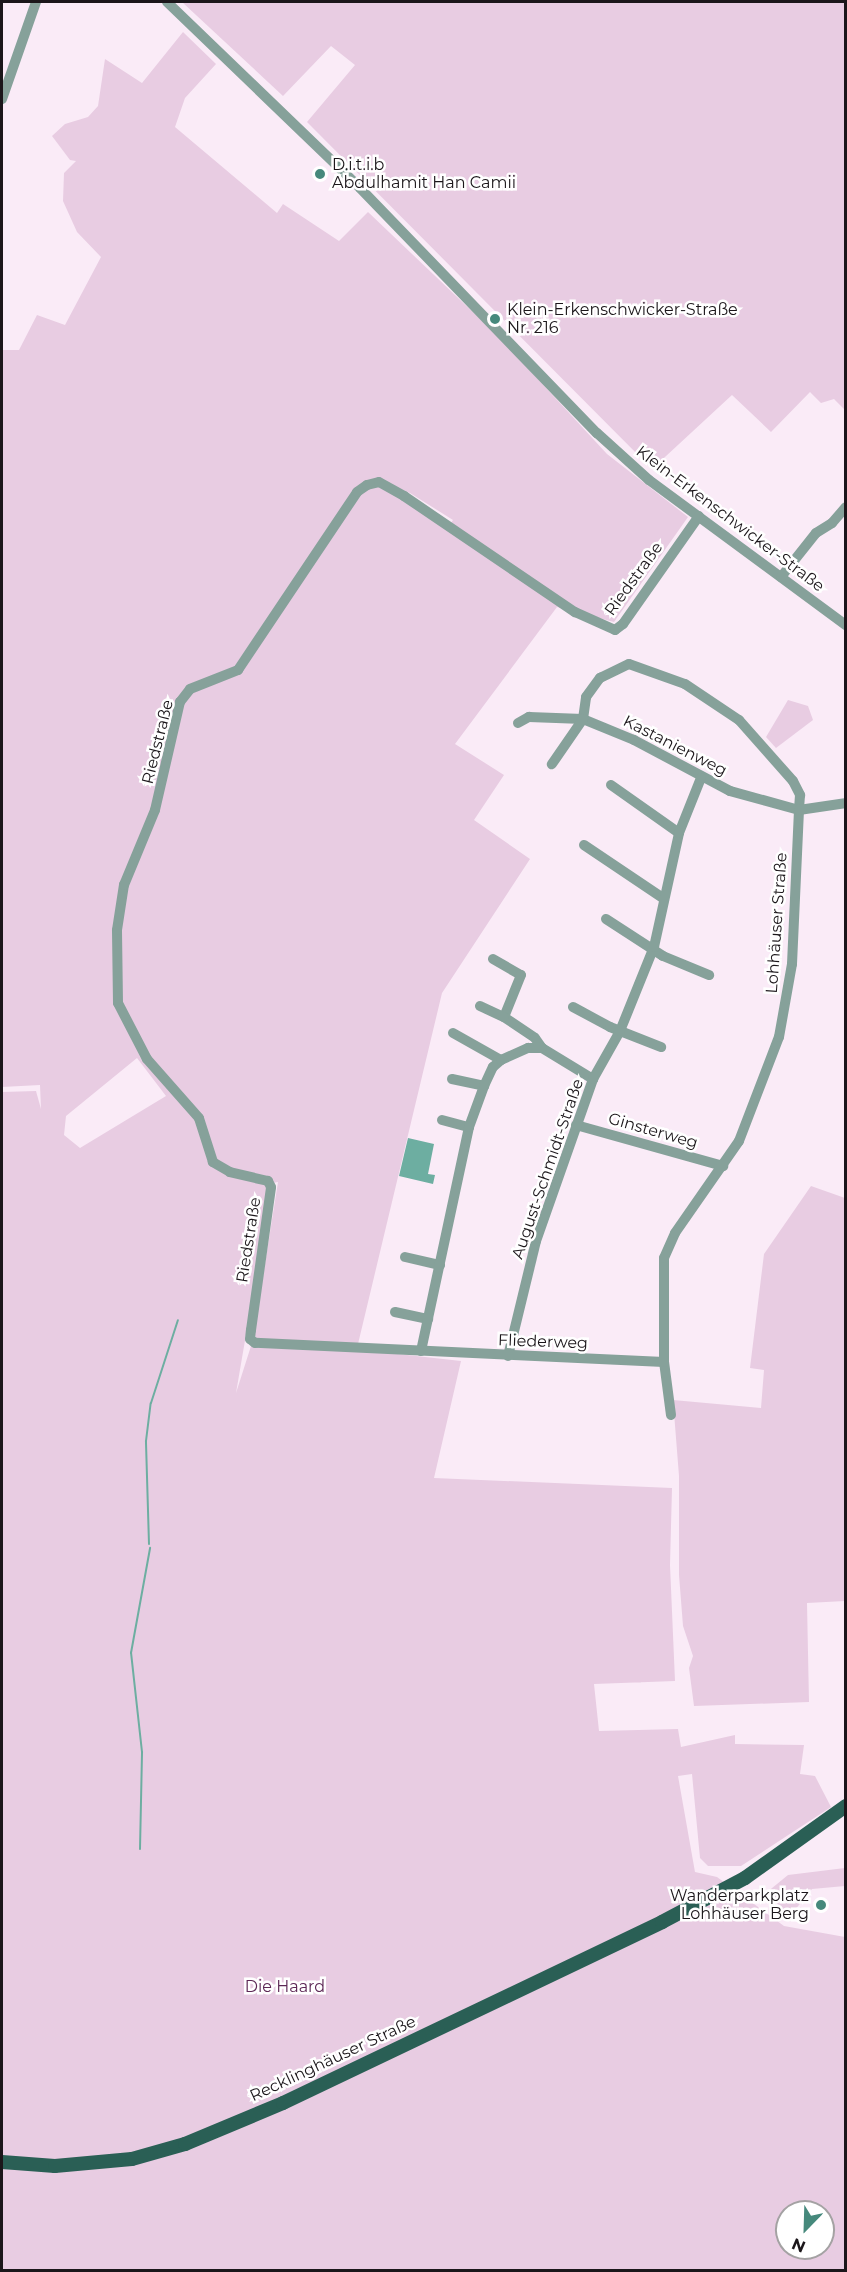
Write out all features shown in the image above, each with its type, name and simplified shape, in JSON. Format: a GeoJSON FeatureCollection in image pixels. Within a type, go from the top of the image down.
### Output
{"type":"FeatureCollection","features":[{"type":"Feature","properties":{"kind":"main road","name":"Recklinghäuser Straße"},"geometry":{"type":"LineString","coordinates":[[2,2162],[55,2166],[103,2163],[185,2144],[283,2103],[662,1922],[745,1878],[846,1806]]}},
{"type":"Feature","properties":{"kind":"street"},"geometry":{"type":"LineString","coordinates":[[2,99],[36,2]]}},
{"type":"Feature","properties":{"kind":"street","name":"Klein-Erkenschwicker-Straße"},"geometry":{"type":"LineString","coordinates":[[167,2],[360,188],[597,433],[649,480],[846,625]]}},
{"type":"Feature","properties":{"kind":"street","name":"Riedstraße"},"geometry":{"type":"LineString","coordinates":[[250,1330],[272,1186],[268,1181],[230,1172],[213,1162],[199,1118],[147,1059],[124,1018],[117,994],[117,930],[124,885],[155,810],[180,702],[190,689],[238,670],[357,492],[371,483],[379,482],[404,496],[575,612],[615,630],[623,624],[699,516]]}},
{"type":"Feature","properties":{"kind":"street"},"geometry":{"type":"LineString","coordinates":[[781,577],[816,533],[832,523],[846,507]]}},
{"type":"Feature","properties":{"kind":"street"},"geometry":{"type":"LineString","coordinates":[[552,764],[583,719],[586,697],[600,678],[629,664],[676,680],[713,701],[765,746],[793,782],[800,795],[799,810],[846,803]]}},
{"type":"Feature","properties":{"kind":"street","name":"Kastanienweg"},"geometry":{"type":"LineString","coordinates":[[518,723],[529,717],[583,719],[634,740],[701,778],[799,810]]}},
{"type":"Feature","properties":{"kind":"street","name":"August-Schmidt-Straße"},"geometry":{"type":"LineString","coordinates":[[508,1356],[536,1241],[593,1079],[620,1031],[654,947],[679,833],[701,778]]}},
{"type":"Feature","properties":{"kind":"street"},"geometry":{"type":"LineString","coordinates":[[611,785],[679,833]]}},
{"type":"Feature","properties":{"kind":"street","name":"Lohhäuser Straße"},"geometry":{"type":"LineString","coordinates":[[671,1415],[664,1362],[664,1258],[675,1233],[723,1166],[752,1113],[782,1023],[792,964],[799,810]]}},
{"type":"Feature","properties":{"kind":"street"},"geometry":{"type":"LineString","coordinates":[[585,844],[663,898]]}},
{"type":"Feature","properties":{"kind":"street"},"geometry":{"type":"LineString","coordinates":[[606,919],[654,947],[663,956],[709,975]]}},
{"type":"Feature","properties":{"kind":"street"},"geometry":{"type":"LineString","coordinates":[[493,959],[521,975],[504,1017]]}},
{"type":"Feature","properties":{"kind":"street"},"geometry":{"type":"LineString","coordinates":[[480,1006],[504,1017],[535,1038],[542,1048],[593,1079]]}},
{"type":"Feature","properties":{"kind":"street"},"geometry":{"type":"LineString","coordinates":[[573,1007],[620,1031],[661,1047]]}},
{"type":"Feature","properties":{"kind":"street"},"geometry":{"type":"LineString","coordinates":[[453,1033],[501,1060]]}},
{"type":"Feature","properties":{"kind":"street"},"geometry":{"type":"LineString","coordinates":[[421,1351],[469,1127],[484,1086],[493,1067],[501,1060],[528,1048],[542,1048]]}},
{"type":"Feature","properties":{"kind":"street"},"geometry":{"type":"LineString","coordinates":[[452,1079],[484,1086]]}},
{"type":"Feature","properties":{"kind":"street"},"geometry":{"type":"LineString","coordinates":[[442,1120],[469,1127]]}},
{"type":"Feature","properties":{"kind":"street","name":"Ginsterweg"},"geometry":{"type":"LineString","coordinates":[[576,1125],[723,1166]]}},
{"type":"Feature","properties":{"kind":"street"},"geometry":{"type":"LineString","coordinates":[[405,1257],[440,1265]]}},
{"type":"Feature","properties":{"kind":"street"},"geometry":{"type":"LineString","coordinates":[[395,1312],[428,1319]]}},
{"type":"Feature","properties":{"kind":"street","name":"Fliederweg"},"geometry":{"type":"LineString","coordinates":[[250,1330],[250,1339],[262,1345],[664,1362]]}},
{"type":"Feature","properties":{"kind":"green space"},"geometry":{"type":"Polygon","coordinates":[[[182,2],[845,2],[845,410],[834,399],[821,403],[810,392],[771,432],[732,395],[652,469],[307,122],[355,65],[331,46],[283,96],[182,2]]]}},
{"type":"Feature","properties":{"kind":"green space","name":"Die Haard"},"geometry":{"type":"Polygon","coordinates":[[[183,32],[216,64],[185,98],[175,127],[277,213],[283,204],[339,241],[368,212],[498,336],[607,454],[688,517],[614,622],[557,607],[455,744],[504,775],[474,820],[530,859],[442,993],[358,1344],[257,1340],[254,1333],[278,1182],[272,1183],[236,1393],[251,1346],[389,1353],[461,1361],[434,1478],[672,1488],[670,1565],[675,1681],[594,1684],[599,1731],[678,1729],[681,1747],[735,1735],[735,1744],[804,1745],[800,1774],[815,1776],[831,1807],[741,1866],[708,1866],[700,1858],[692,1774],[678,1776],[695,1872],[717,1877],[784,1926],[845,1937],[845,2270],[2,2270],[2,1092],[36,1091],[41,1109],[40,1085],[2,1087],[2,350],[19,350],[37,315],[65,325],[101,257],[77,232],[63,201],[64,173],[76,161],[70,160],[52,136],[65,124],[88,117],[98,106],[105,59],[142,83],[183,32]],[[374,479],[448,527],[453,520],[410,493],[374,479]],[[137,1058],[66,1116],[64,1135],[80,1148],[166,1096],[137,1058]]]}},
{"type":"Feature","properties":{"kind":"green space"},"geometry":{"type":"Polygon","coordinates":[[[788,700],[808,706],[813,720],[776,748],[766,737],[788,700]]]}},
{"type":"Feature","properties":{"kind":"green space"},"geometry":{"type":"Polygon","coordinates":[[[811,1186],[845,1198],[845,1601],[807,1603],[809,1702],[694,1706],[689,1668],[693,1656],[683,1626],[679,1575],[679,1476],[673,1400],[761,1408],[764,1370],[750,1368],[764,1254],[811,1186]]]}},
{"type":"Feature","properties":{"kind":"green space"},"geometry":{"type":"Polygon","coordinates":[[[845,1868],[845,1886],[812,1889],[790,1916],[766,1893],[788,1875],[845,1868]]]}},
{"type":"Feature","properties":{"kind":"shaded area"},"geometry":{"type":"Polygon","coordinates":[[[408,1138],[434,1144],[428,1174],[435,1175],[433,1184],[399,1176],[408,1138]]]}},
{"type":"Feature","properties":{"kind":"waterway"},"geometry":{"type":"LineString","coordinates":[[149,1544],[146,1441],[151,1403],[178,1320]]}},
{"type":"Feature","properties":{"kind":"waterway"},"geometry":{"type":"LineString","coordinates":[[140,1849],[142,1752],[131,1653],[150,1548]]}},
{"type":"Feature","properties":{"kind":"place","name":"D.i.t.i.b Abdulhamit Han Camii"},"geometry":{"type":"Point","coordinates":[320,174]}},
{"type":"Feature","properties":{"kind":"place","name":"Klein-Erkenschwicker-Straße Nr. 216"},"geometry":{"type":"Point","coordinates":[495,319]}},
{"type":"Feature","properties":{"kind":"place","name":"Wanderparkplatz Lohhäuser Berg"},"geometry":{"type":"Point","coordinates":[821,1905]}}]}
